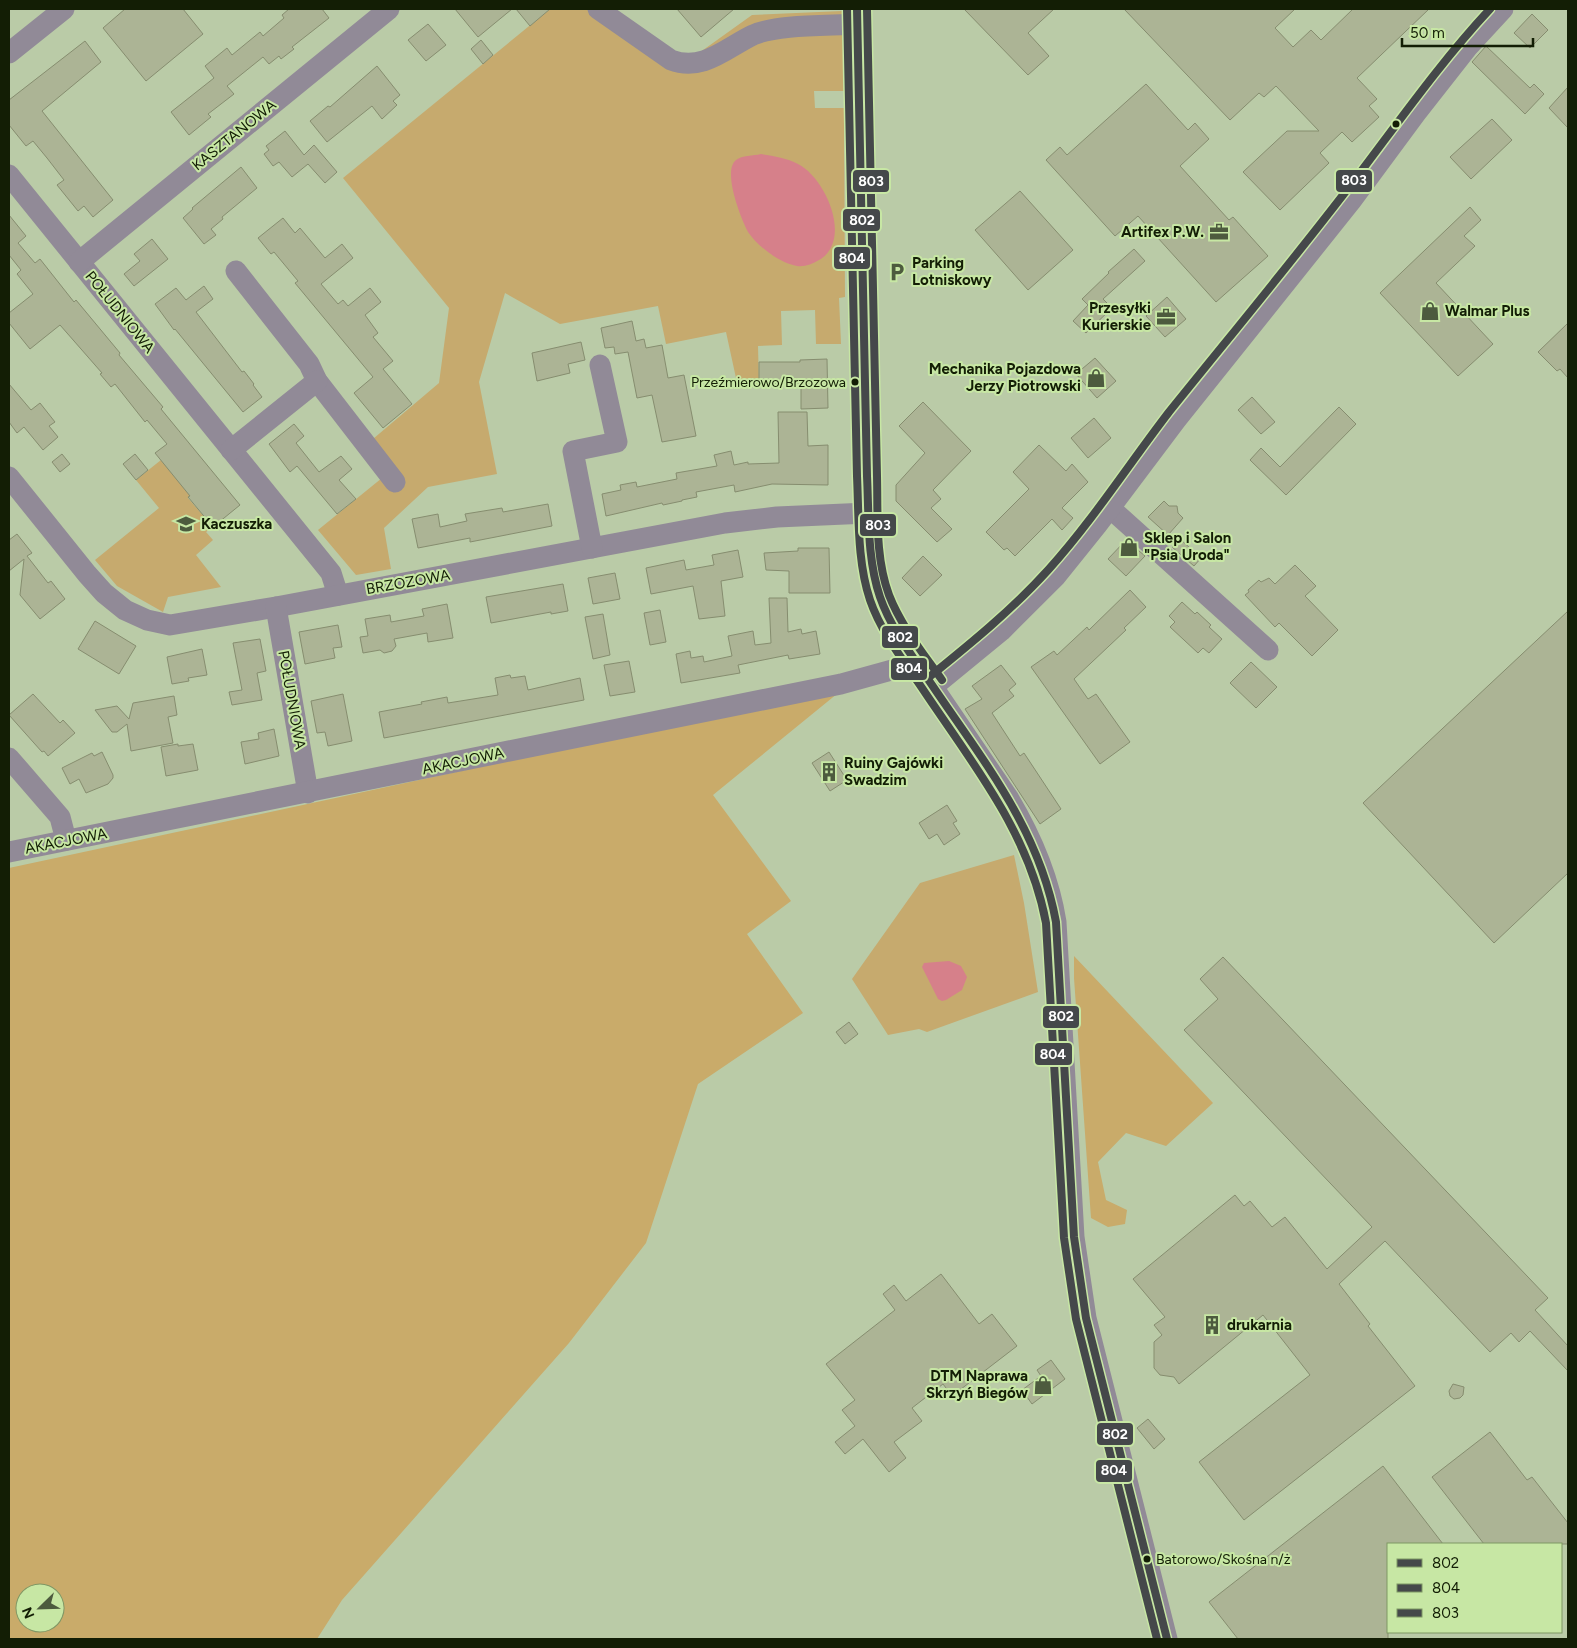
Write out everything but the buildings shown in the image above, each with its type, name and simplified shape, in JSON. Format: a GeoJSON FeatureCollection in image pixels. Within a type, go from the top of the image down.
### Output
{"type":"FeatureCollection","features":[{"type":"Feature","properties":{"kind":"street"},"geometry":{"type":"LineString","coordinates":[[9,53],[64,9]]}},
{"type":"Feature","properties":{"kind":"street","name":"KASZTANOWA"},"geometry":{"type":"LineString","coordinates":[[79,262],[365,16],[389,9]]}},
{"type":"Feature","properties":{"kind":"street"},"geometry":{"type":"LineString","coordinates":[[598,9],[671,60],[685,64],[707,61],[754,35],[773,29],[857,17],[870,546],[880,596],[890,619],[1025,826],[1038,854],[1052,899],[1056,922],[1074,1237],[1086,1318],[1110,1420],[1167,1639]]}},
{"type":"Feature","properties":{"kind":"street"},"geometry":{"type":"LineString","coordinates":[[934,686],[1000,631],[1056,576],[1176,420],[1352,201],[1416,113],[1467,48],[1503,9]]}},
{"type":"Feature","properties":{"kind":"street","name":"POŁUDNIOWA"},"geometry":{"type":"LineString","coordinates":[[9,175],[331,573],[338,595]]}},
{"type":"Feature","properties":{"kind":"street"},"geometry":{"type":"LineString","coordinates":[[236,271],[309,364],[317,381],[395,482]]}},
{"type":"Feature","properties":{"kind":"street"},"geometry":{"type":"LineString","coordinates":[[592,548],[574,451],[617,442],[600,366]]}},
{"type":"Feature","properties":{"kind":"street"},"geometry":{"type":"LineString","coordinates":[[231,450],[317,381]]}},
{"type":"Feature","properties":{"kind":"street","name":"BRZOZOWA"},"geometry":{"type":"LineString","coordinates":[[9,477],[104,593],[125,610],[147,620],[170,625],[725,523],[777,517],[868,513]]}},
{"type":"Feature","properties":{"kind":"street"},"geometry":{"type":"LineString","coordinates":[[1110,508],[1268,650]]}},
{"type":"Feature","properties":{"kind":"street","name":"POŁUDNIOWA"},"geometry":{"type":"LineString","coordinates":[[276,607],[308,793]]}},
{"type":"Feature","properties":{"kind":"street","name":"AKACJOWA"},"geometry":{"type":"LineString","coordinates":[[9,852],[841,684],[898,668],[915,660]]}},
{"type":"Feature","properties":{"kind":"street"},"geometry":{"type":"LineString","coordinates":[[9,758],[60,817],[66,840]]}},
{"type":"Feature","properties":{"kind":"shaded area"},"geometry":{"type":"Polygon","coordinates":[[[550,9],[586,9],[678,68],[752,15],[842,11],[844,91],[814,91],[815,108],[844,108],[845,297],[839,298],[841,344],[816,344],[815,310],[781,311],[782,345],[758,346],[759,385],[736,378],[726,332],[666,344],[658,306],[560,324],[505,293],[479,382],[497,474],[428,487],[384,528],[391,569],[356,575],[318,530],[382,478],[360,450],[439,383],[449,308],[343,178],[550,9]]]}},
{"type":"Feature","properties":{"kind":"shaded area"},"geometry":{"type":"Polygon","coordinates":[[[761,154],[776,156],[798,164],[818,182],[826,196],[832,210],[835,225],[834,239],[829,251],[819,260],[800,266],[784,262],[763,249],[748,232],[734,195],[731,174],[732,166],[738,158],[761,154]]]}},
{"type":"Feature","properties":{"kind":"shaded area","name":"Kaczuszka"},"geometry":{"type":"Polygon","coordinates":[[[161,460],[200,488],[188,498],[213,527],[206,532],[213,540],[196,555],[221,587],[168,597],[163,612],[117,586],[95,560],[159,508],[136,480],[161,460]]]}},
{"type":"Feature","properties":{"kind":"shaded area"},"geometry":{"type":"Polygon","coordinates":[[[843,689],[713,795],[791,901],[747,934],[803,1013],[698,1084],[646,1243],[569,1343],[342,1600],[317,1639],[9,1639],[9,868],[843,689]]]}},
{"type":"Feature","properties":{"kind":"shaded area"},"geometry":{"type":"Polygon","coordinates":[[[1014,855],[1024,903],[1038,992],[927,1032],[919,1029],[888,1035],[852,979],[920,883],[1014,855]]]}},
{"type":"Feature","properties":{"kind":"shaded area"},"geometry":{"type":"Polygon","coordinates":[[[1074,956],[1213,1103],[1166,1146],[1126,1133],[1098,1162],[1106,1200],[1127,1210],[1125,1224],[1108,1227],[1091,1218],[1074,956]]]}},
{"type":"Feature","properties":{"kind":"shaded area"},"geometry":{"type":"Polygon","coordinates":[[[949,961],[961,966],[967,977],[962,990],[942,1001],[938,999],[922,967],[924,963],[949,961]]]}},
{"type":"Feature","properties":{"kind":"transit line","name":"804"},"geometry":{"type":"LineString","coordinates":[[847,9],[857,476],[859,539],[863,570],[870,600],[886,635],[996,799],[1026,858],[1038,890],[1046,923],[1064,1238],[1076,1319],[1157,1639]]}},
{"type":"Feature","properties":{"kind":"transit line","name":"802"},"geometry":{"type":"LineString","coordinates":[[857,9],[867,476],[869,537],[873,568],[880,597],[896,632],[990,769],[1023,826],[1048,888],[1056,922],[1074,1237],[1086,1318],[1167,1639]]}},
{"type":"Feature","properties":{"kind":"transit line","name":"803"},"geometry":{"type":"LineString","coordinates":[[867,9],[879,551],[885,581],[894,606],[913,639],[942,680]]}},
{"type":"Feature","properties":{"kind":"transit line","name":"803"},"geometry":{"type":"LineString","coordinates":[[928,678],[1006,613],[1065,550],[1096,512],[1169,412],[1322,223],[1432,77],[1490,9]]}},
{"type":"Feature","properties":{"kind":"place","name":"Artifex P.W."},"geometry":{"type":"Point","coordinates":[1219,232]}},
{"type":"Feature","properties":{"kind":"place","name":"Parking Lotniskowy"},"geometry":{"type":"Point","coordinates":[897,272]}},
{"type":"Feature","properties":{"kind":"place","name":"Walmar Plus"},"geometry":{"type":"Point","coordinates":[1430,311]}},
{"type":"Feature","properties":{"kind":"place","name":"Przesyłki Kurierskie"},"geometry":{"type":"Point","coordinates":[1166,317]}},
{"type":"Feature","properties":{"kind":"place","name":"Mechanika Pojazdowa Jerzy Piotrowski"},"geometry":{"type":"Point","coordinates":[1096,378]}},
{"type":"Feature","properties":{"kind":"place","name":"Przeźmierowo/Brzozowa"},"geometry":{"type":"Point","coordinates":[855,382]}},
{"type":"Feature","properties":{"kind":"place","name":"Kaczuszka"},"geometry":{"type":"Point","coordinates":[186,524]}},
{"type":"Feature","properties":{"kind":"place","name":"Sklep i Salon \"Psia Uroda\""},"geometry":{"type":"Point","coordinates":[1129,547]}},
{"type":"Feature","properties":{"kind":"place","name":"Ruiny Gajówki Swadzim"},"geometry":{"type":"Point","coordinates":[829,772]}},
{"type":"Feature","properties":{"kind":"place","name":"drukarnia"},"geometry":{"type":"Point","coordinates":[1212,1325]}},
{"type":"Feature","properties":{"kind":"place","name":"DTM Naprawa Skrzyń Biegów"},"geometry":{"type":"Point","coordinates":[1043,1385]}},
{"type":"Feature","properties":{"kind":"place","name":"Batorowo/Skośna n/ż"},"geometry":{"type":"Point","coordinates":[1147,1559]}}]}
